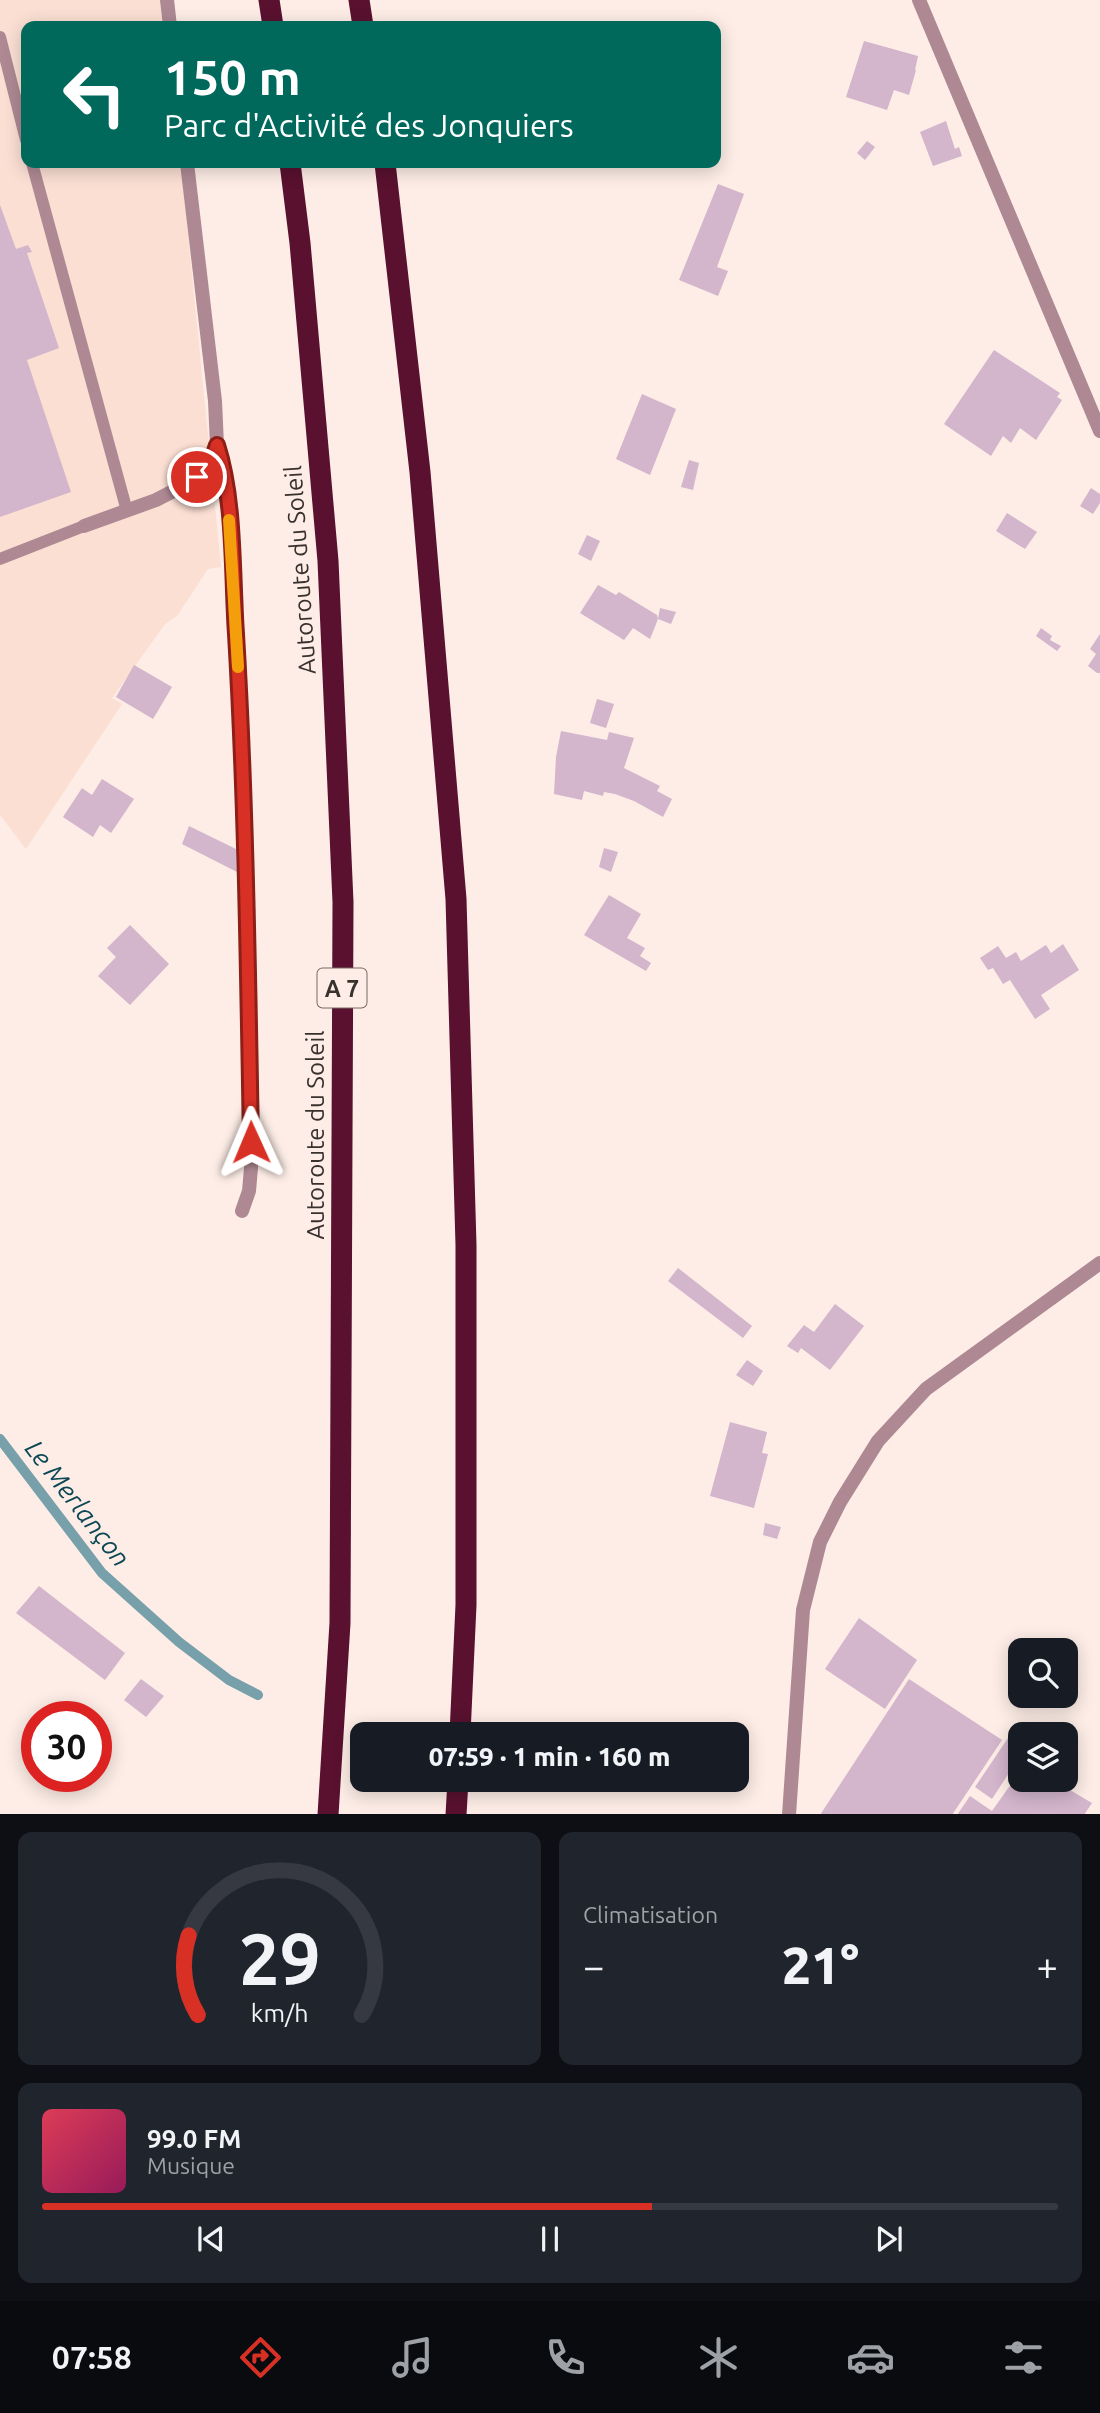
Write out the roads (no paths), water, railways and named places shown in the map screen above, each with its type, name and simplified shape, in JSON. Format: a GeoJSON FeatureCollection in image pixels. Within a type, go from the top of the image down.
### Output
{"type":"FeatureCollection","features":[{"type":"Feature","properties":{"kind":"highway"},"geometry":{"type":"LineString","coordinates":[[269,0],[271,21]]}},
{"type":"Feature","properties":{"kind":"highway"},"geometry":{"type":"LineString","coordinates":[[359,0],[362,21]]}},
{"type":"Feature","properties":{"kind":"highway","name":"Autoroute du Soleil"},"geometry":{"type":"LineString","coordinates":[[291,168],[300,243],[328,561],[343,901],[340,1623],[328,1814]]}},
{"type":"Feature","properties":{"kind":"highway"},"geometry":{"type":"LineString","coordinates":[[386,168],[420,472],[456,899],[467,1245],[466,1605],[461,1722]]}},
{"type":"Feature","properties":{"kind":"highway"},"geometry":{"type":"LineString","coordinates":[[456,1814],[457,1792]]}},
{"type":"Feature","properties":{"kind":"street"},"geometry":{"type":"LineString","coordinates":[[167,0],[169,21]]}},
{"type":"Feature","properties":{"kind":"street"},"geometry":{"type":"LineString","coordinates":[[919,0],[1100,431]]}},
{"type":"Feature","properties":{"kind":"street"},"geometry":{"type":"LineString","coordinates":[[188,168],[215,401],[217,445],[227,481],[239,684],[247,884],[251,1168],[249,1191],[242,1211]]}},
{"type":"Feature","properties":{"kind":"street"},"geometry":{"type":"LineString","coordinates":[[84,526],[156,500],[197,477],[209,463],[217,445]]}},
{"type":"Feature","properties":{"kind":"street"},"geometry":{"type":"LineString","coordinates":[[789,1814],[803,1610],[820,1542],[840,1502],[877,1441],[926,1389],[1100,1264]]}},
{"type":"Feature","properties":{"kind":"lane"},"geometry":{"type":"LineString","coordinates":[[0,37],[21,120]]}},
{"type":"Feature","properties":{"kind":"lane"},"geometry":{"type":"LineString","coordinates":[[33,168],[127,511]]}},
{"type":"Feature","properties":{"kind":"lane"},"geometry":{"type":"LineString","coordinates":[[0,559],[84,526]]}},
{"type":"Feature","properties":{"kind":"waterway","name":"Le Merlançon"},"geometry":{"type":"LineString","coordinates":[[0,1439],[102,1573],[179,1642],[229,1680],[258,1695]]}}]}
